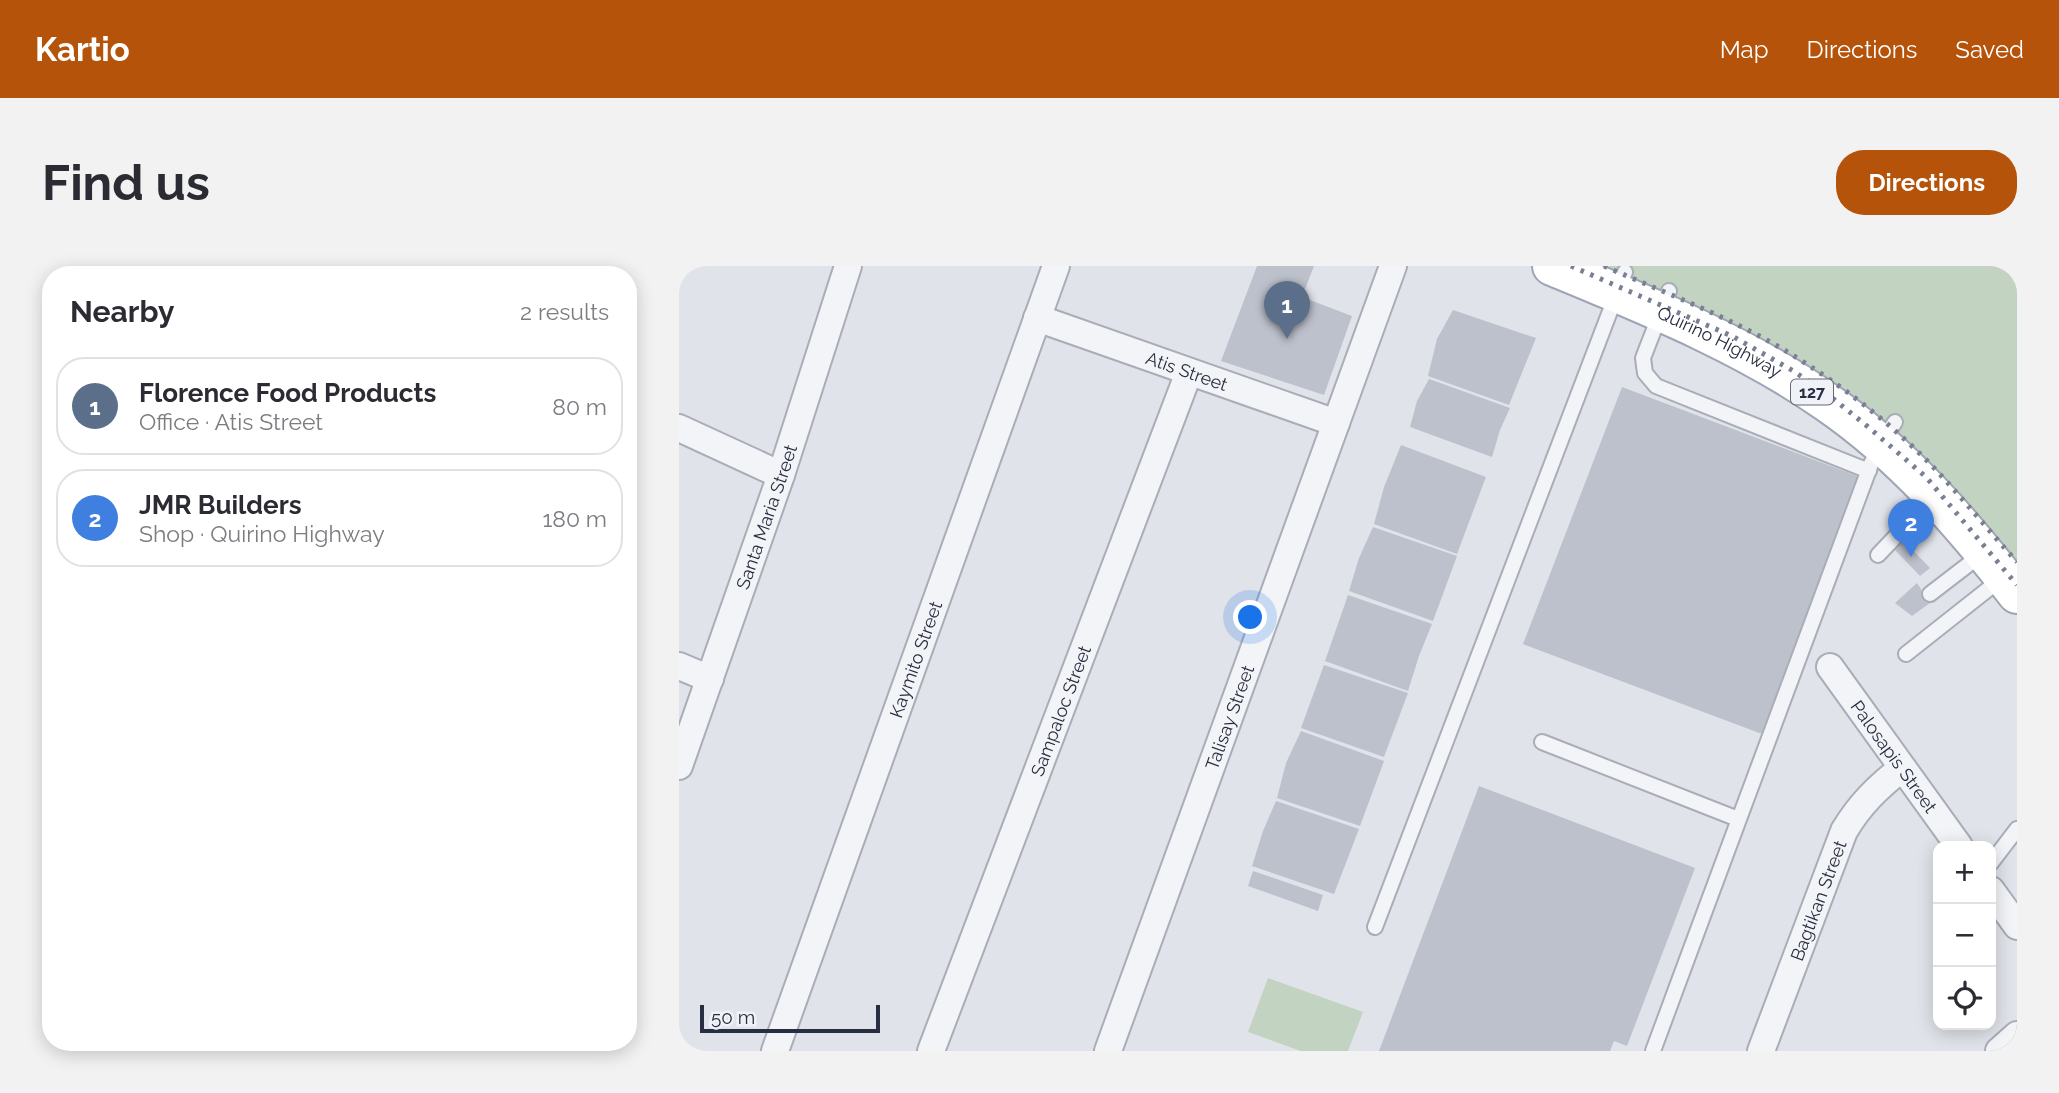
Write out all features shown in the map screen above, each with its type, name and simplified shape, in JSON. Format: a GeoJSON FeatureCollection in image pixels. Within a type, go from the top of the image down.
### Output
{"type":"FeatureCollection","features":[{"type":"Feature","properties":{"kind":"main road","name":"Quirino Highway"},"geometry":{"type":"LineString","coordinates":[[1552,266],[1618,277],[1664,302],[1729,345],[1789,378],[1836,409],[1935,495],[2005,569]]}},
{"type":"Feature","properties":{"kind":"main road","name":"Quirino Highway"},"geometry":{"type":"LineString","coordinates":[[1881,446],[1951,479],[2005,569]]}},
{"type":"Feature","properties":{"kind":"street","name":"Santa Maria Street"},"geometry":{"type":"LineString","coordinates":[[679,766],[781,475],[848,266]]}},
{"type":"Feature","properties":{"kind":"street","name":"Kaymito Street"},"geometry":{"type":"LineString","coordinates":[[775,1051],[1056,266]]}},
{"type":"Feature","properties":{"kind":"street","name":"Talisay Street"},"geometry":{"type":"LineString","coordinates":[[1108,1051],[1393,266]]}},
{"type":"Feature","properties":{"kind":"street","name":"Atis Street"},"geometry":{"type":"LineString","coordinates":[[1037,318],[1336,423]]}},
{"type":"Feature","properties":{"kind":"street","name":"Sampaloc Street"},"geometry":{"type":"LineString","coordinates":[[931,1051],[1189,372]]}},
{"type":"Feature","properties":{"kind":"street"},"geometry":{"type":"LineString","coordinates":[[679,428],[781,475]]}},
{"type":"Feature","properties":{"kind":"street"},"geometry":{"type":"LineString","coordinates":[[679,666],[710,679]]}},
{"type":"Feature","properties":{"kind":"street","name":"Palosapis Street"},"geometry":{"type":"LineString","coordinates":[[1829,667],[1955,841]]}},
{"type":"Feature","properties":{"kind":"street","name":"Bagtikan Street"},"geometry":{"type":"LineString","coordinates":[[1761,1051],[1845,831],[1857,808],[1875,789],[1902,768]]}},
{"type":"Feature","properties":{"kind":"street"},"geometry":{"type":"LineString","coordinates":[[1996,897],[2017,926]]}},
{"type":"Feature","properties":{"kind":"street"},"geometry":{"type":"LineString","coordinates":[[1999,1051],[2017,1035]]}},
{"type":"Feature","properties":{"kind":"lane"},"geometry":{"type":"LineString","coordinates":[[1375,927],[1618,277]]}},
{"type":"Feature","properties":{"kind":"lane"},"geometry":{"type":"LineString","coordinates":[[1653,1051],[1738,819],[1772,738],[1881,446],[1655,386],[1645,373],[1643,358],[1664,302]]}},
{"type":"Feature","properties":{"kind":"lane"},"geometry":{"type":"LineString","coordinates":[[1878,555],[1935,495]]}},
{"type":"Feature","properties":{"kind":"lane"},"geometry":{"type":"LineString","coordinates":[[1930,594],[2005,569]]}},
{"type":"Feature","properties":{"kind":"lane"},"geometry":{"type":"LineString","coordinates":[[1906,654],[2005,569]]}},
{"type":"Feature","properties":{"kind":"lane"},"geometry":{"type":"LineString","coordinates":[[1542,742],[1738,819]]}},
{"type":"Feature","properties":{"kind":"lane"},"geometry":{"type":"LineString","coordinates":[[1996,856],[2017,828]]}},
{"type":"Feature","properties":{"kind":"green space"},"geometry":{"type":"Polygon","coordinates":[[[1587,266],[2017,266],[2017,574],[1930,472],[1587,266]]]}},
{"type":"Feature","properties":{"kind":"green space"},"geometry":{"type":"Polygon","coordinates":[[[1268,978],[1363,1012],[1348,1051],[1301,1051],[1248,1032],[1268,978]]]}},
{"type":"Feature","properties":{"kind":"building"},"geometry":{"type":"Polygon","coordinates":[[[1257,266],[1314,266],[1302,297],[1352,316],[1324,395],[1221,361],[1257,266]]]}},
{"type":"Feature","properties":{"kind":"building"},"geometry":{"type":"Polygon","coordinates":[[[1453,310],[1536,338],[1509,405],[1428,376],[1437,339],[1453,310]]]}},
{"type":"Feature","properties":{"kind":"building"},"geometry":{"type":"Polygon","coordinates":[[[1429,379],[1510,408],[1492,457],[1410,427],[1417,401],[1429,379]]]}},
{"type":"Feature","properties":{"kind":"building"},"geometry":{"type":"Polygon","coordinates":[[[1622,387],[1865,479],[1770,737],[1523,644],[1622,387]]]}},
{"type":"Feature","properties":{"kind":"building"},"geometry":{"type":"Polygon","coordinates":[[[1401,445],[1486,477],[1457,554],[1374,524],[1384,487],[1401,445]]]}},
{"type":"Feature","properties":{"kind":"building"},"geometry":{"type":"Polygon","coordinates":[[[1373,527],[1457,556],[1433,621],[1349,591],[1359,558],[1373,527]]]}},
{"type":"Feature","properties":{"kind":"building"},"geometry":{"type":"Polygon","coordinates":[[[1900,537],[1930,568],[1920,576],[1891,546],[1900,537]]]}},
{"type":"Feature","properties":{"kind":"building"},"geometry":{"type":"Polygon","coordinates":[[[1917,583],[1930,603],[1912,616],[1895,603],[1917,583]]]}},
{"type":"Feature","properties":{"kind":"building"},"geometry":{"type":"Polygon","coordinates":[[[1348,595],[1432,624],[1408,691],[1325,661],[1348,595]]]}},
{"type":"Feature","properties":{"kind":"building"},"geometry":{"type":"Polygon","coordinates":[[[1324,665],[1408,693],[1384,757],[1301,728],[1324,665]]]}},
{"type":"Feature","properties":{"kind":"building"},"geometry":{"type":"Polygon","coordinates":[[[1301,731],[1384,761],[1360,826],[1277,798],[1286,763],[1301,731]]]}},
{"type":"Feature","properties":{"kind":"building"},"geometry":{"type":"Polygon","coordinates":[[[1479,786],[1695,868],[1627,1046],[1614,1041],[1610,1051],[1379,1051],[1479,786]]]}},
{"type":"Feature","properties":{"kind":"building"},"geometry":{"type":"Polygon","coordinates":[[[1276,801],[1359,829],[1334,894],[1252,866],[1276,801]]]}},
{"type":"Feature","properties":{"kind":"building"},"geometry":{"type":"Polygon","coordinates":[[[1253,871],[1323,895],[1318,911],[1248,886],[1253,871]]]}},
{"type":"Feature","properties":{"kind":"railway"},"geometry":{"type":"LineString","coordinates":[[1571,266],[1734,337],[1795,372],[1831,397],[1926,477],[2017,585]]}},
{"type":"Feature","properties":{"kind":"railway"},"geometry":{"type":"LineString","coordinates":[[1604,266],[1707,310],[1757,335],[1840,387],[1890,426],[1921,455],[2017,562]]}},
{"type":"Feature","properties":{"kind":"place","name":"Florence Food Products"},"geometry":{"type":"Point","coordinates":[1287,339]}},
{"type":"Feature","properties":{"kind":"place","name":"JMR Builders"},"geometry":{"type":"Point","coordinates":[1911,557]}}]}
